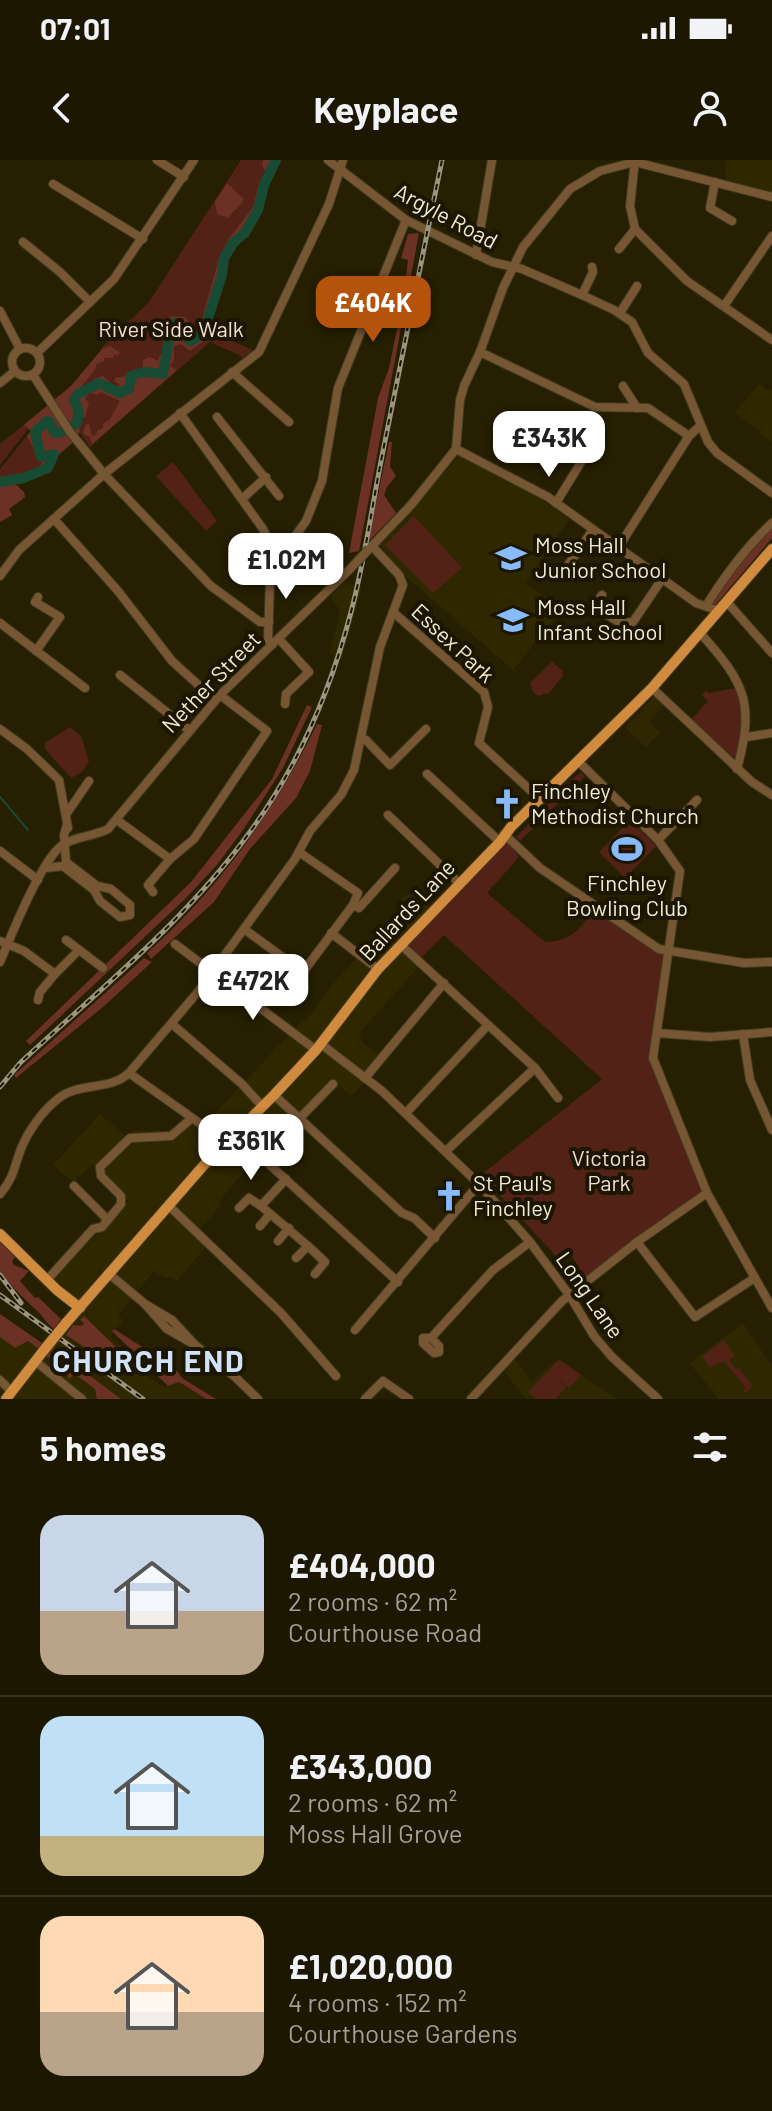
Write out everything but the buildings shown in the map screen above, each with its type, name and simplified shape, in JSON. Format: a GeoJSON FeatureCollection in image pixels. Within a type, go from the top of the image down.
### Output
{"type":"FeatureCollection","features":[{"type":"Feature","properties":{"kind":"main road","name":"Ballards Lane"},"geometry":{"type":"LineString","coordinates":[[9,1395],[89,1295],[168,1205],[318,1047],[378,969],[502,838],[652,688],[772,549]]}},
{"type":"Feature","properties":{"kind":"main road"},"geometry":{"type":"LineString","coordinates":[[0,1234],[57,1290],[80,1308]]}},
{"type":"Feature","properties":{"kind":"main road"},"geometry":{"type":"LineString","coordinates":[[57,1290],[79,1296],[89,1295]]}},
{"type":"Feature","properties":{"kind":"main road"},"geometry":{"type":"LineString","coordinates":[[57,1290],[67,1307],[68,1322]]}},
{"type":"Feature","properties":{"kind":"street"},"geometry":{"type":"LineString","coordinates":[[157,160],[184,177]]}},
{"type":"Feature","properties":{"kind":"street"},"geometry":{"type":"LineString","coordinates":[[37,353],[114,279],[194,160]]}},
{"type":"Feature","properties":{"kind":"street","name":"Argyle Road"},"geometry":{"type":"LineString","coordinates":[[328,160],[342,165],[406,220],[476,255],[522,269],[620,313]]}},
{"type":"Feature","properties":{"kind":"street"},"geometry":{"type":"LineString","coordinates":[[476,255],[492,160]]}},
{"type":"Feature","properties":{"kind":"street"},"geometry":{"type":"LineString","coordinates":[[635,161],[630,206],[635,229],[687,281],[772,340]]}},
{"type":"Feature","properties":{"kind":"street"},"geometry":{"type":"LineString","coordinates":[[719,611],[696,603],[556,503],[456,449],[460,400],[512,268],[523,247],[570,189],[600,171],[635,161],[772,197]]}},
{"type":"Feature","properties":{"kind":"street"},"geometry":{"type":"LineString","coordinates":[[0,576],[19,550],[104,474],[259,352],[329,204],[342,165]]}},
{"type":"Feature","properties":{"kind":"street"},"geometry":{"type":"LineString","coordinates":[[715,182],[710,208],[732,221]]}},
{"type":"Feature","properties":{"kind":"street"},"geometry":{"type":"LineString","coordinates":[[53,184],[143,239]]}},
{"type":"Feature","properties":{"kind":"street"},"geometry":{"type":"LineString","coordinates":[[285,704],[286,694],[307,677],[308,668],[268,639],[270,582],[278,560],[306,521],[322,481],[338,388],[406,220]]}},
{"type":"Feature","properties":{"kind":"street"},"geometry":{"type":"LineString","coordinates":[[619,249],[635,229]]}},
{"type":"Feature","properties":{"kind":"street"},"geometry":{"type":"LineString","coordinates":[[724,306],[772,236]]}},
{"type":"Feature","properties":{"kind":"street"},"geometry":{"type":"LineString","coordinates":[[23,242],[90,302]]}},
{"type":"Feature","properties":{"kind":"street"},"geometry":{"type":"LineString","coordinates":[[762,252],[772,257]]}},
{"type":"Feature","properties":{"kind":"street"},"geometry":{"type":"LineString","coordinates":[[582,295],[593,272],[592,267]]}},
{"type":"Feature","properties":{"kind":"street"},"geometry":{"type":"LineString","coordinates":[[637,286],[620,313],[636,327],[654,359],[684,384],[700,426],[717,453],[772,493]]}},
{"type":"Feature","properties":{"kind":"street"},"geometry":{"type":"LineString","coordinates":[[0,311],[20,349]]}},
{"type":"Feature","properties":{"kind":"street"},"geometry":{"type":"LineString","coordinates":[[15,371],[25,376],[33,375],[40,365],[37,353],[20,349]]}},
{"type":"Feature","properties":{"kind":"street"},"geometry":{"type":"LineString","coordinates":[[15,371],[13,359],[20,349]]}},
{"type":"Feature","properties":{"kind":"street"},"geometry":{"type":"LineString","coordinates":[[480,352],[595,407],[648,408],[689,436]]}},
{"type":"Feature","properties":{"kind":"street"},"geometry":{"type":"LineString","coordinates":[[0,383],[15,371]]}},
{"type":"Feature","properties":{"kind":"street"},"geometry":{"type":"LineString","coordinates":[[232,372],[289,422]]}},
{"type":"Feature","properties":{"kind":"street"},"geometry":{"type":"LineString","coordinates":[[33,375],[104,474],[211,586],[260,622],[269,622]]}},
{"type":"Feature","properties":{"kind":"street"},"geometry":{"type":"LineString","coordinates":[[623,386],[637,408]]}},
{"type":"Feature","properties":{"kind":"street"},"geometry":{"type":"LineString","coordinates":[[180,413],[204,451],[263,529],[278,560]]}},
{"type":"Feature","properties":{"kind":"street"},"geometry":{"type":"LineString","coordinates":[[217,417],[279,496]]}},
{"type":"Feature","properties":{"kind":"street"},"geometry":{"type":"LineString","coordinates":[[618,548],[689,436],[700,426]]}},
{"type":"Feature","properties":{"kind":"street","name":"Nether Street"},"geometry":{"type":"LineString","coordinates":[[68,842],[101,833],[117,820],[218,697],[371,548],[456,449]]}},
{"type":"Feature","properties":{"kind":"street"},"geometry":{"type":"LineString","coordinates":[[556,503],[583,459]]}},
{"type":"Feature","properties":{"kind":"street"},"geometry":{"type":"LineString","coordinates":[[242,499],[266,477]]}},
{"type":"Feature","properties":{"kind":"street"},"geometry":{"type":"LineString","coordinates":[[54,519],[118,591],[172,661],[267,731],[194,839],[170,859],[148,885],[153,892]]}},
{"type":"Feature","properties":{"kind":"street"},"geometry":{"type":"LineString","coordinates":[[706,606],[729,570],[772,523]]}},
{"type":"Feature","properties":{"kind":"street"},"geometry":{"type":"LineString","coordinates":[[561,575],[592,531]]}},
{"type":"Feature","properties":{"kind":"street","name":"Essex Park"},"geometry":{"type":"LineString","coordinates":[[371,548],[399,575],[403,585],[393,612],[484,692],[488,707],[479,743],[541,800]]}},
{"type":"Feature","properties":{"kind":"street"},"geometry":{"type":"LineString","coordinates":[[602,595],[594,606],[620,623],[633,622],[662,579]]}},
{"type":"Feature","properties":{"kind":"street"},"geometry":{"type":"LineString","coordinates":[[36,651],[60,617],[35,602],[38,597]]}},
{"type":"Feature","properties":{"kind":"street"},"geometry":{"type":"LineString","coordinates":[[727,602],[772,653]]}},
{"type":"Feature","properties":{"kind":"street"},"geometry":{"type":"LineString","coordinates":[[0,1194],[13,1178],[26,1138],[57,1099],[72,1091],[115,1082],[129,1073],[172,1024],[244,929],[299,852],[310,831],[348,785],[380,647],[393,612]]}},
{"type":"Feature","properties":{"kind":"street"},"geometry":{"type":"LineString","coordinates":[[0,623],[85,688]]}},
{"type":"Feature","properties":{"kind":"street"},"geometry":{"type":"LineString","coordinates":[[701,634],[738,680],[747,717],[746,737],[737,769]]}},
{"type":"Feature","properties":{"kind":"street"},"geometry":{"type":"LineString","coordinates":[[120,675],[189,730]]}},
{"type":"Feature","properties":{"kind":"street"},"geometry":{"type":"LineString","coordinates":[[652,688],[737,769],[772,795]]}},
{"type":"Feature","properties":{"kind":"street"},"geometry":{"type":"LineString","coordinates":[[0,729],[27,749],[59,780],[67,813],[66,862],[97,886],[111,889],[130,905],[130,915],[120,917],[100,901],[94,890],[63,866],[46,868]]}},
{"type":"Feature","properties":{"kind":"street"},"geometry":{"type":"LineString","coordinates":[[361,738],[390,765],[426,729]]}},
{"type":"Feature","properties":{"kind":"street"},"geometry":{"type":"LineString","coordinates":[[746,737],[772,733]]}},
{"type":"Feature","properties":{"kind":"street"},"geometry":{"type":"LineString","coordinates":[[579,762],[658,840],[680,871],[653,1058],[655,1070],[707,1193],[772,1308]]}},
{"type":"Feature","properties":{"kind":"street"},"geometry":{"type":"LineString","coordinates":[[427,774],[540,868],[659,949],[744,963],[772,962]]}},
{"type":"Feature","properties":{"kind":"street"},"geometry":{"type":"LineString","coordinates":[[67,813],[89,781]]}},
{"type":"Feature","properties":{"kind":"street"},"geometry":{"type":"LineString","coordinates":[[658,840],[697,800]]}},
{"type":"Feature","properties":{"kind":"street"},"geometry":{"type":"LineString","coordinates":[[388,815],[459,883]]}},
{"type":"Feature","properties":{"kind":"street"},"geometry":{"type":"LineString","coordinates":[[117,820],[170,859]]}},
{"type":"Feature","properties":{"kind":"street"},"geometry":{"type":"LineString","coordinates":[[0,962],[38,880],[68,842]]}},
{"type":"Feature","properties":{"kind":"street"},"geometry":{"type":"LineString","coordinates":[[0,851],[38,880]]}},
{"type":"Feature","properties":{"kind":"street"},"geometry":{"type":"LineString","coordinates":[[244,929],[303,972],[353,905],[358,893],[299,852]]}},
{"type":"Feature","properties":{"kind":"street"},"geometry":{"type":"LineString","coordinates":[[353,905],[359,908],[395,868]]}},
{"type":"Feature","properties":{"kind":"street"},"geometry":{"type":"LineString","coordinates":[[331,933],[378,969]]}},
{"type":"Feature","properties":{"kind":"street"},"geometry":{"type":"LineString","coordinates":[[66,940],[103,968]]}},
{"type":"Feature","properties":{"kind":"street","name":"Long Lane"},"geometry":{"type":"LineString","coordinates":[[175,944],[365,1078],[406,1113],[479,1184],[530,1242],[570,1296],[594,1336],[658,1399]]}},
{"type":"Feature","properties":{"kind":"street"},"geometry":{"type":"LineString","coordinates":[[7,945],[24,951],[55,974]]}},
{"type":"Feature","properties":{"kind":"street"},"geometry":{"type":"LineString","coordinates":[[401,945],[535,1068],[558,1098]]}},
{"type":"Feature","properties":{"kind":"street"},"geometry":{"type":"LineString","coordinates":[[38,1000],[40,992],[79,950]]}},
{"type":"Feature","properties":{"kind":"street"},"geometry":{"type":"LineString","coordinates":[[365,1078],[444,983]]}},
{"type":"Feature","properties":{"kind":"street"},"geometry":{"type":"LineString","coordinates":[[172,1024],[242,1084],[263,1107]]}},
{"type":"Feature","properties":{"kind":"street"},"geometry":{"type":"LineString","coordinates":[[406,1113],[488,1025]]}},
{"type":"Feature","properties":{"kind":"street"},"geometry":{"type":"LineString","coordinates":[[657,1033],[710,1037],[772,1032]]}},
{"type":"Feature","properties":{"kind":"street"},"geometry":{"type":"LineString","coordinates":[[743,1034],[750,1080],[772,1130]]}},
{"type":"Feature","properties":{"kind":"street"},"geometry":{"type":"LineString","coordinates":[[446,1151],[535,1068]]}},
{"type":"Feature","properties":{"kind":"street"},"geometry":{"type":"LineString","coordinates":[[129,1073],[224,1144]]}},
{"type":"Feature","properties":{"kind":"street"},"geometry":{"type":"LineString","coordinates":[[300,1118],[333,1084]]}},
{"type":"Feature","properties":{"kind":"street"},"geometry":{"type":"LineString","coordinates":[[274,1095],[402,1213],[414,1218],[435,1238]]}},
{"type":"Feature","properties":{"kind":"street"},"geometry":{"type":"LineString","coordinates":[[47,1280],[93,1229],[105,1224],[123,1201],[101,1176],[100,1167],[130,1138],[171,1136],[192,1118]]}},
{"type":"Feature","properties":{"kind":"street"},"geometry":{"type":"LineString","coordinates":[[235,1133],[398,1282]]}},
{"type":"Feature","properties":{"kind":"street"},"geometry":{"type":"LineString","coordinates":[[261,1206],[286,1179]]}},
{"type":"Feature","properties":{"kind":"street"},"geometry":{"type":"LineString","coordinates":[[355,1330],[479,1184]]}},
{"type":"Feature","properties":{"kind":"street"},"geometry":{"type":"LineString","coordinates":[[74,1186],[105,1224]]}},
{"type":"Feature","properties":{"kind":"street"},"geometry":{"type":"LineString","coordinates":[[471,1399],[570,1296],[637,1242],[707,1193]]}},
{"type":"Feature","properties":{"kind":"street"},"geometry":{"type":"LineString","coordinates":[[239,1208],[249,1198],[289,1228],[325,1262],[315,1274]]}},
{"type":"Feature","properties":{"kind":"street"},"geometry":{"type":"LineString","coordinates":[[168,1205],[281,1313],[336,1376]]}},
{"type":"Feature","properties":{"kind":"street"},"geometry":{"type":"LineString","coordinates":[[260,1226],[270,1214]]}},
{"type":"Feature","properties":{"kind":"street"},"geometry":{"type":"LineString","coordinates":[[278,1241],[289,1228]]}},
{"type":"Feature","properties":{"kind":"street"},"geometry":{"type":"LineString","coordinates":[[431,1338],[493,1270],[530,1242]]}},
{"type":"Feature","properties":{"kind":"street"},"geometry":{"type":"LineString","coordinates":[[637,1242],[695,1317],[753,1279]]}},
{"type":"Feature","properties":{"kind":"street"},"geometry":{"type":"LineString","coordinates":[[296,1258],[308,1246]]}},
{"type":"Feature","properties":{"kind":"street"},"geometry":{"type":"LineString","coordinates":[[108,1273],[145,1304],[172,1320],[195,1345],[258,1399]]}},
{"type":"Feature","properties":{"kind":"street"},"geometry":{"type":"LineString","coordinates":[[35,1361],[82,1399]]}},
{"type":"Feature","properties":{"kind":"street"},"geometry":{"type":"LineString","coordinates":[[0,1380],[9,1395]]}},
{"type":"Feature","properties":{"kind":"street"},"geometry":{"type":"LineString","coordinates":[[365,1399],[383,1381],[409,1399]]}},
{"type":"Feature","properties":{"kind":"shaded area"},"geometry":{"type":"Polygon","coordinates":[[[725,160],[772,160],[772,192],[726,180],[725,160]]]}},
{"type":"Feature","properties":{"kind":"shaded area"},"geometry":{"type":"Polygon","coordinates":[[[760,383],[767,390],[772,390],[772,442],[735,412],[760,383]]]}},
{"type":"Feature","properties":{"kind":"shaded area"},"geometry":{"type":"Polygon","coordinates":[[[459,456],[533,494],[569,519],[525,584],[563,608],[513,670],[404,575],[379,544],[459,456]]]}},
{"type":"Feature","properties":{"kind":"shaded area"},"geometry":{"type":"Polygon","coordinates":[[[343,583],[362,587],[342,659],[330,653],[340,610],[330,597],[343,583]]]}},
{"type":"Feature","properties":{"kind":"shaded area"},"geometry":{"type":"Polygon","coordinates":[[[654,696],[664,706],[649,722],[660,733],[646,747],[625,728],[654,696]]]}},
{"type":"Feature","properties":{"kind":"shaded area"},"geometry":{"type":"Polygon","coordinates":[[[414,894],[431,906],[398,941],[422,963],[360,1032],[362,1042],[381,1056],[367,1080],[351,1096],[335,1082],[297,1116],[282,1132],[288,1137],[266,1161],[259,1155],[219,1201],[221,1205],[197,1232],[209,1243],[177,1281],[170,1276],[166,1279],[154,1271],[118,1315],[123,1320],[111,1336],[138,1363],[139,1370],[164,1387],[178,1382],[206,1399],[6,1399],[80,1308],[92,1318],[54,1278],[128,1201],[92,1164],[73,1183],[53,1165],[100,1114],[125,1136],[135,1130],[167,1131],[179,1127],[186,1119],[201,1128],[302,1021],[305,1022],[333,984],[403,907],[400,900],[404,895],[414,894]]]}},
{"type":"Feature","properties":{"kind":"shaded area"},"geometry":{"type":"Polygon","coordinates":[[[743,1323],[772,1366],[772,1399],[719,1399],[689,1363],[743,1323]]]}},
{"type":"Feature","properties":{"kind":"shaded area"},"geometry":{"type":"Polygon","coordinates":[[[0,1337],[15,1348],[28,1341],[39,1349],[0,1394],[0,1337]]]}},
{"type":"Feature","properties":{"kind":"shaded area"},"geometry":{"type":"Polygon","coordinates":[[[512,1355],[532,1381],[559,1358],[616,1399],[526,1399],[501,1368],[512,1355]]]}},
{"type":"Feature","properties":{"kind":"green space","name":"River Side Walk"},"geometry":{"type":"Polygon","coordinates":[[[241,160],[279,160],[268,179],[261,211],[247,236],[239,240],[226,259],[224,278],[207,330],[253,350],[242,359],[210,342],[90,447],[56,399],[75,382],[101,348],[149,302],[241,160]]]}},
{"type":"Feature","properties":{"kind":"green space"},"geometry":{"type":"Polygon","coordinates":[[[263,160],[279,160],[268,179],[261,211],[247,236],[239,240],[226,259],[224,278],[207,330],[211,332],[209,337],[190,351],[181,344],[174,346],[174,360],[170,366],[177,370],[92,444],[90,437],[83,434],[85,426],[89,423],[92,436],[97,434],[120,401],[100,392],[98,395],[90,393],[85,398],[89,403],[85,417],[81,417],[75,427],[80,429],[78,438],[57,456],[49,471],[12,481],[25,497],[9,509],[12,515],[0,522],[0,481],[22,477],[38,469],[42,463],[27,436],[31,431],[24,425],[71,386],[102,349],[110,346],[120,353],[96,364],[78,391],[103,376],[116,388],[120,385],[114,381],[116,377],[143,367],[143,360],[150,357],[158,361],[165,352],[164,339],[171,316],[185,317],[192,325],[193,334],[198,333],[220,255],[253,207],[259,183],[266,173],[263,160]]]}},
{"type":"Feature","properties":{"kind":"green space"},"geometry":{"type":"Polygon","coordinates":[[[227,183],[244,199],[229,218],[217,214],[215,202],[227,183]]]}},
{"type":"Feature","properties":{"kind":"green space"},"geometry":{"type":"Polygon","coordinates":[[[419,233],[359,551],[349,553],[378,398],[401,322],[408,260],[401,258],[408,234],[419,233]]]}},
{"type":"Feature","properties":{"kind":"green space"},"geometry":{"type":"Polygon","coordinates":[[[48,405],[74,442],[57,456],[49,471],[12,481],[25,497],[9,509],[12,515],[0,522],[0,469],[31,431],[28,429],[0,465],[0,444],[48,405]]]}},
{"type":"Feature","properties":{"kind":"green space"},"geometry":{"type":"Polygon","coordinates":[[[389,442],[392,442],[390,467],[396,476],[384,495],[396,513],[368,542],[389,442]]]}},
{"type":"Feature","properties":{"kind":"green space"},"geometry":{"type":"Polygon","coordinates":[[[173,462],[217,521],[206,531],[156,476],[173,462]]]}},
{"type":"Feature","properties":{"kind":"green space"},"geometry":{"type":"Polygon","coordinates":[[[414,516],[462,568],[433,593],[385,545],[414,516]]]}},
{"type":"Feature","properties":{"kind":"green space"},"geometry":{"type":"Polygon","coordinates":[[[772,526],[772,538],[716,604],[712,604],[737,561],[772,526]]]}},
{"type":"Feature","properties":{"kind":"green space"},"geometry":{"type":"Polygon","coordinates":[[[552,662],[562,670],[563,676],[549,693],[538,696],[530,683],[552,662]]]}},
{"type":"Feature","properties":{"kind":"green space"},"geometry":{"type":"Polygon","coordinates":[[[736,688],[741,724],[736,759],[691,720],[708,701],[702,695],[706,691],[736,688]]]}},
{"type":"Feature","properties":{"kind":"green space"},"geometry":{"type":"Polygon","coordinates":[[[307,705],[312,707],[283,768],[217,865],[30,1045],[26,1041],[191,882],[272,779],[307,705]]]}},
{"type":"Feature","properties":{"kind":"green space"},"geometry":{"type":"Polygon","coordinates":[[[317,724],[322,725],[310,771],[296,798],[250,849],[214,902],[151,959],[147,953],[198,902],[264,818],[317,724]]]}},
{"type":"Feature","properties":{"kind":"green space"},"geometry":{"type":"Polygon","coordinates":[[[70,727],[81,736],[89,761],[82,772],[71,778],[45,749],[45,743],[70,727]]]}},
{"type":"Feature","properties":{"kind":"green space"},"geometry":{"type":"Polygon","coordinates":[[[580,772],[585,776],[520,841],[516,837],[580,772]]]}},
{"type":"Feature","properties":{"kind":"green space","name":"Finchley Bowling Club"},"geometry":{"type":"Polygon","coordinates":[[[630,820],[656,846],[627,876],[623,876],[599,852],[630,820]]]}},
{"type":"Feature","properties":{"kind":"green space","name":"Victoria Park"},"geometry":{"type":"Polygon","coordinates":[[[507,841],[519,857],[487,893],[545,942],[562,939],[575,932],[595,905],[666,950],[655,1070],[707,1193],[573,1287],[565,1275],[577,1264],[569,1252],[562,1251],[556,1256],[481,1175],[602,1079],[444,935],[421,958],[406,946],[507,841]]]}},
{"type":"Feature","properties":{"kind":"green space"},"geometry":{"type":"Polygon","coordinates":[[[144,958],[152,962],[103,1007],[16,1078],[14,1075],[144,958]]]}},
{"type":"Feature","properties":{"kind":"green space"},"geometry":{"type":"Polygon","coordinates":[[[0,1241],[16,1256],[12,1261],[14,1265],[29,1271],[20,1281],[61,1319],[54,1329],[0,1271],[0,1241]]]}},
{"type":"Feature","properties":{"kind":"green space"},"geometry":{"type":"Polygon","coordinates":[[[0,1314],[42,1343],[39,1349],[28,1341],[15,1348],[0,1337],[0,1314]]]}},
{"type":"Feature","properties":{"kind":"green space"},"geometry":{"type":"Polygon","coordinates":[[[84,1316],[123,1354],[120,1361],[110,1354],[104,1360],[66,1335],[73,1325],[82,1326],[84,1323],[80,1320],[84,1316]]]}},
{"type":"Feature","properties":{"kind":"green space"},"geometry":{"type":"Polygon","coordinates":[[[114,1329],[174,1367],[182,1378],[216,1399],[206,1399],[179,1382],[168,1386],[112,1331],[114,1329]]]}},
{"type":"Feature","properties":{"kind":"green space"},"geometry":{"type":"Polygon","coordinates":[[[724,1340],[735,1356],[729,1361],[736,1369],[739,1368],[753,1387],[745,1393],[746,1388],[724,1361],[710,1367],[702,1356],[724,1340]]]}},
{"type":"Feature","properties":{"kind":"green space"},"geometry":{"type":"Polygon","coordinates":[[[53,1348],[121,1399],[97,1399],[95,1389],[75,1374],[68,1379],[67,1371],[46,1356],[53,1348]]]}},
{"type":"Feature","properties":{"kind":"green space"},"geometry":{"type":"Polygon","coordinates":[[[559,1360],[581,1375],[569,1388],[555,1376],[566,1387],[556,1399],[536,1399],[528,1392],[559,1360]]]}},
{"type":"Feature","properties":{"kind":"waterway"},"geometry":{"type":"LineString","coordinates":[[0,482],[24,478],[48,468],[54,454],[41,457],[35,432],[47,421],[54,432],[59,433],[77,423],[79,412],[74,400],[78,394],[99,383],[120,393],[129,389],[131,376],[144,372],[163,374],[171,327],[175,323],[190,341],[203,334],[222,275],[224,258],[234,242],[245,233],[258,210],[264,185],[276,160]]}},
{"type":"Feature","properties":{"kind":"waterway"},"geometry":{"type":"LineString","coordinates":[[0,797],[28,830]]}},
{"type":"Feature","properties":{"kind":"railway"},"geometry":{"type":"LineString","coordinates":[[0,1087],[20,1063],[196,898],[265,810],[310,729],[333,672],[356,592],[442,160]]}},
{"type":"Feature","properties":{"kind":"railway"},"geometry":{"type":"LineString","coordinates":[[0,1275],[21,1303]]}},
{"type":"Feature","properties":{"kind":"railway"},"geometry":{"type":"LineString","coordinates":[[0,1295],[143,1399]]}},
{"type":"Feature","properties":{"kind":"place","name":"Moss Hall Junior School"},"geometry":{"type":"Point","coordinates":[511,558]}},
{"type":"Feature","properties":{"kind":"place","name":"Moss Hall Infant School"},"geometry":{"type":"Point","coordinates":[513,620]}},
{"type":"Feature","properties":{"kind":"place","name":"Finchley Methodist Church"},"geometry":{"type":"Point","coordinates":[507,804]}},
{"type":"Feature","properties":{"kind":"place","name":"Finchley Bowling Club"},"geometry":{"type":"Point","coordinates":[627,849]}},
{"type":"Feature","properties":{"kind":"place","name":"St Paul's Finchley"},"geometry":{"type":"Point","coordinates":[449,1196]}},
{"type":"Feature","properties":{"kind":"district","name":"CHURCH END"},"geometry":{"type":"Point","coordinates":[149,1362]}}]}
